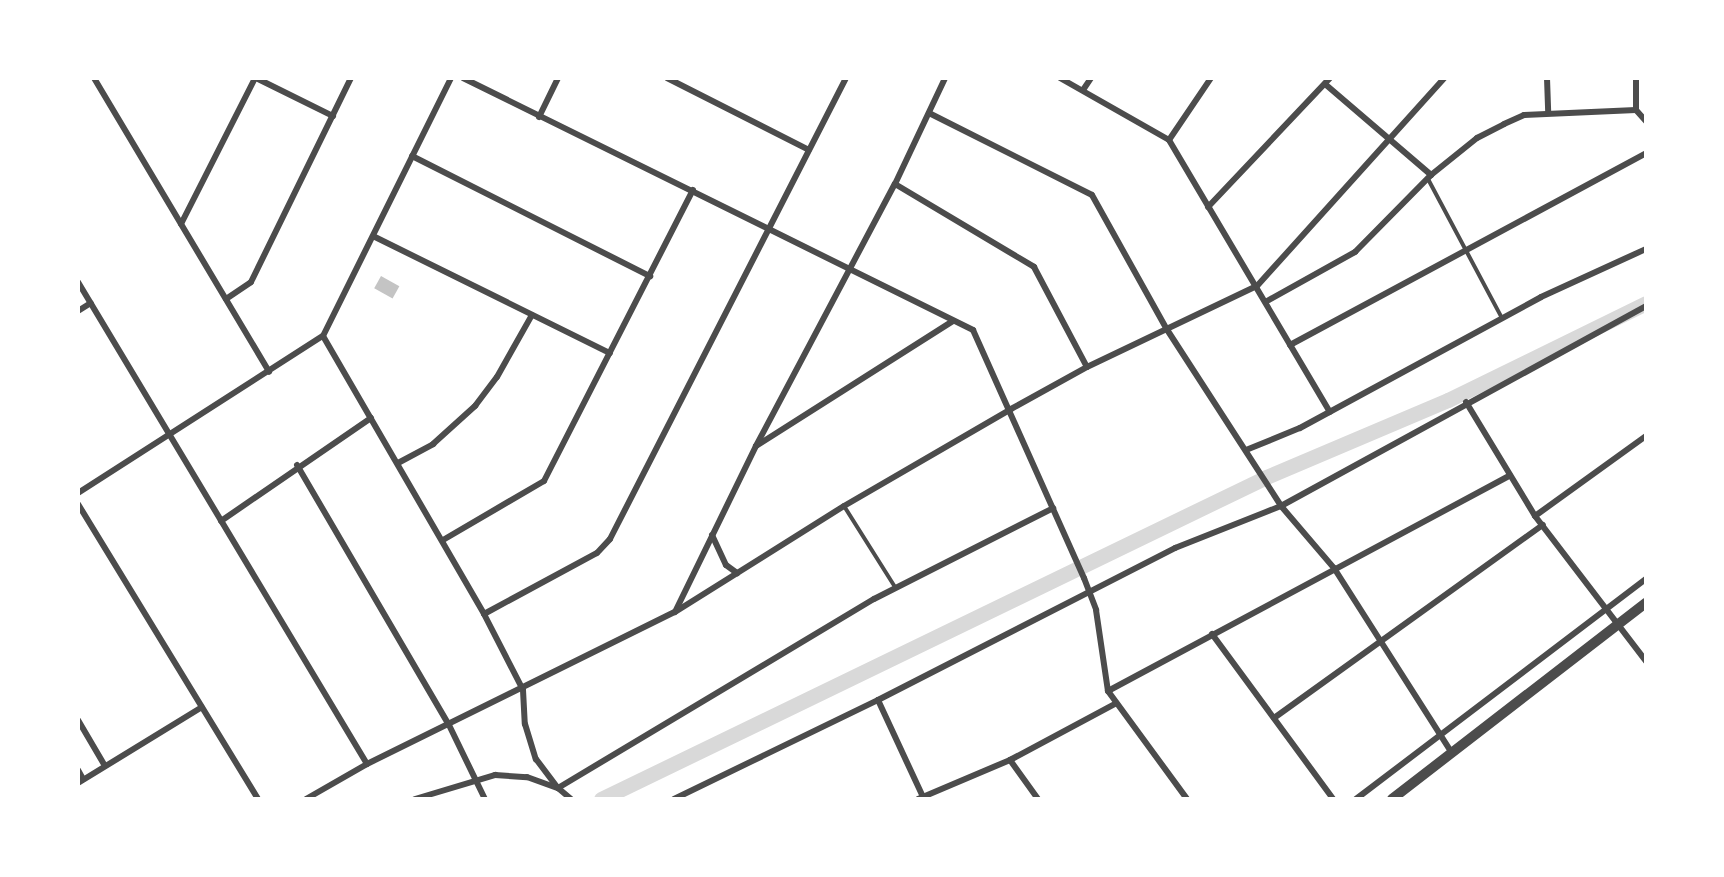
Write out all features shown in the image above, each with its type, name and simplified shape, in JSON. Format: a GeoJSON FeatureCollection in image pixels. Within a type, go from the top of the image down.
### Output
{"type":"FeatureCollection","features":[{"type":"Feature","properties":{"kind":"street"},"geometry":{"type":"LineString","coordinates":[[94,78],[269,372]]}},
{"type":"Feature","properties":{"kind":"street"},"geometry":{"type":"LineString","coordinates":[[181,224],[255,78],[333,116]]}},
{"type":"Feature","properties":{"kind":"street"},"geometry":{"type":"LineString","coordinates":[[226,299],[251,282],[351,78]]}},
{"type":"Feature","properties":{"kind":"street"},"geometry":{"type":"LineString","coordinates":[[78,494],[171,437],[323,336],[375,237],[451,78]]}},
{"type":"Feature","properties":{"kind":"street"},"geometry":{"type":"LineString","coordinates":[[463,78],[973,330],[1011,409],[1089,591],[1107,664],[1108,691],[1115,704],[1187,799]]}},
{"type":"Feature","properties":{"kind":"street"},"geometry":{"type":"LineString","coordinates":[[538,117],[558,78]]}},
{"type":"Feature","properties":{"kind":"street"},"geometry":{"type":"LineString","coordinates":[[667,78],[809,150]]}},
{"type":"Feature","properties":{"kind":"street"},"geometry":{"type":"LineString","coordinates":[[484,614],[605,547],[846,78]]}},
{"type":"Feature","properties":{"kind":"street"},"geometry":{"type":"LineString","coordinates":[[675,612],[756,446],[895,184],[945,78]]}},
{"type":"Feature","properties":{"kind":"street"},"geometry":{"type":"LineString","coordinates":[[1060,78],[1169,140],[1267,301],[1330,412]]}},
{"type":"Feature","properties":{"kind":"street"},"geometry":{"type":"LineString","coordinates":[[1083,90],[1091,78]]}},
{"type":"Feature","properties":{"kind":"street"},"geometry":{"type":"LineString","coordinates":[[1169,140],[1211,78]]}},
{"type":"Feature","properties":{"kind":"street"},"geometry":{"type":"LineString","coordinates":[[1208,207],[1330,78]]}},
{"type":"Feature","properties":{"kind":"street"},"geometry":{"type":"LineString","coordinates":[[306,799],[367,764],[523,690],[675,612],[844,506],[1011,409],[1087,367],[1257,285],[1387,138],[1444,78]]}},
{"type":"Feature","properties":{"kind":"street"},"geometry":{"type":"LineString","coordinates":[[1547,78],[1548,113]]}},
{"type":"Feature","properties":{"kind":"street"},"geometry":{"type":"LineString","coordinates":[[1636,78],[1636,110]]}},
{"type":"Feature","properties":{"kind":"street"},"geometry":{"type":"LineString","coordinates":[[1325,84],[1429,177]]}},
{"type":"Feature","properties":{"kind":"street"},"geometry":{"type":"LineString","coordinates":[[1267,301],[1355,252],[1429,177],[1495,129],[1524,115],[1636,110],[1644,116]]}},
{"type":"Feature","properties":{"kind":"street"},"geometry":{"type":"LineString","coordinates":[[930,112],[1092,195],[1166,328],[1281,506],[1334,568],[1452,753]]}},
{"type":"Feature","properties":{"kind":"street"},"geometry":{"type":"LineString","coordinates":[[1290,345],[1646,153]]}},
{"type":"Feature","properties":{"kind":"street"},"geometry":{"type":"LineString","coordinates":[[412,156],[650,276]]}},
{"type":"Feature","properties":{"kind":"street"},"geometry":{"type":"LineString","coordinates":[[895,184],[1034,267],[1087,367]]}},
{"type":"Feature","properties":{"kind":"street"},"geometry":{"type":"LineString","coordinates":[[442,540],[544,481],[693,190]]}},
{"type":"Feature","properties":{"kind":"street"},"geometry":{"type":"LineString","coordinates":[[375,237],[610,353]]}},
{"type":"Feature","properties":{"kind":"street"},"geometry":{"type":"LineString","coordinates":[[1246,450],[1330,412],[1502,318],[1646,249]]}},
{"type":"Feature","properties":{"kind":"street"},"geometry":{"type":"LineString","coordinates":[[78,282],[367,764]]}},
{"type":"Feature","properties":{"kind":"street"},"geometry":{"type":"LineString","coordinates":[[78,311],[91,303]]}},
{"type":"Feature","properties":{"kind":"street"},"geometry":{"type":"LineString","coordinates":[[674,799],[878,700],[1175,548],[1281,506],[1466,402],[1646,306]]}},
{"type":"Feature","properties":{"kind":"street"},"geometry":{"type":"LineString","coordinates":[[398,463],[433,444],[476,406],[497,377],[532,315]]}},
{"type":"Feature","properties":{"kind":"street"},"geometry":{"type":"LineString","coordinates":[[756,446],[953,321]]}},
{"type":"Feature","properties":{"kind":"street"},"geometry":{"type":"LineString","coordinates":[[323,336],[484,614],[523,690],[525,724],[536,759],[558,788],[571,799]]}},
{"type":"Feature","properties":{"kind":"street"},"geometry":{"type":"LineString","coordinates":[[1466,402],[1535,516],[1646,661]]}},
{"type":"Feature","properties":{"kind":"street"},"geometry":{"type":"LineString","coordinates":[[221,521],[297,465],[371,418]]}},
{"type":"Feature","properties":{"kind":"street"},"geometry":{"type":"LineString","coordinates":[[1535,516],[1646,436]]}},
{"type":"Feature","properties":{"kind":"street"},"geometry":{"type":"LineString","coordinates":[[297,465],[450,725],[485,799]]}},
{"type":"Feature","properties":{"kind":"street"},"geometry":{"type":"LineString","coordinates":[[1108,691],[1510,475]]}},
{"type":"Feature","properties":{"kind":"street"},"geometry":{"type":"LineString","coordinates":[[78,504],[258,799]]}},
{"type":"Feature","properties":{"kind":"street"},"geometry":{"type":"LineString","coordinates":[[558,788],[896,588],[1053,508]]}},
{"type":"Feature","properties":{"kind":"street"},"geometry":{"type":"LineString","coordinates":[[1274,718],[1380,639],[1543,525]]}},
{"type":"Feature","properties":{"kind":"street"},"geometry":{"type":"LineString","coordinates":[[712,535],[726,565],[737,573]]}},
{"type":"Feature","properties":{"kind":"street"},"geometry":{"type":"LineString","coordinates":[[1356,799],[1440,732],[1646,579]]}},
{"type":"Feature","properties":{"kind":"street"},"geometry":{"type":"LineString","coordinates":[[1392,799],[1646,603]]}},
{"type":"Feature","properties":{"kind":"street"},"geometry":{"type":"LineString","coordinates":[[1212,634],[1333,799]]}},
{"type":"Feature","properties":{"kind":"street"},"geometry":{"type":"LineString","coordinates":[[878,700],[920,798],[1010,760],[1115,704]]}},
{"type":"Feature","properties":{"kind":"street"},"geometry":{"type":"LineString","coordinates":[[78,770],[81,781],[202,707]]}},
{"type":"Feature","properties":{"kind":"street"},"geometry":{"type":"LineString","coordinates":[[78,720],[105,766]]}},
{"type":"Feature","properties":{"kind":"street"},"geometry":{"type":"LineString","coordinates":[[1010,760],[1038,799]]}},
{"type":"Feature","properties":{"kind":"street"},"geometry":{"type":"LineString","coordinates":[[415,799],[475,778],[495,775],[527,777],[558,788]]}},
{"type":"Feature","properties":{"kind":"lane"},"geometry":{"type":"LineString","coordinates":[[1429,177],[1502,318]]}},
{"type":"Feature","properties":{"kind":"lane"},"geometry":{"type":"LineString","coordinates":[[844,506],[896,588]]}},
{"type":"Feature","properties":{"kind":"building"},"geometry":{"type":"Polygon","coordinates":[[[381,276],[399,286],[393,298],[374,288],[381,276]]]}},
{"type":"Feature","properties":{"kind":"waterway"},"geometry":{"type":"LineString","coordinates":[[601,799],[1264,478],[1448,400],[1646,303]]}}]}
